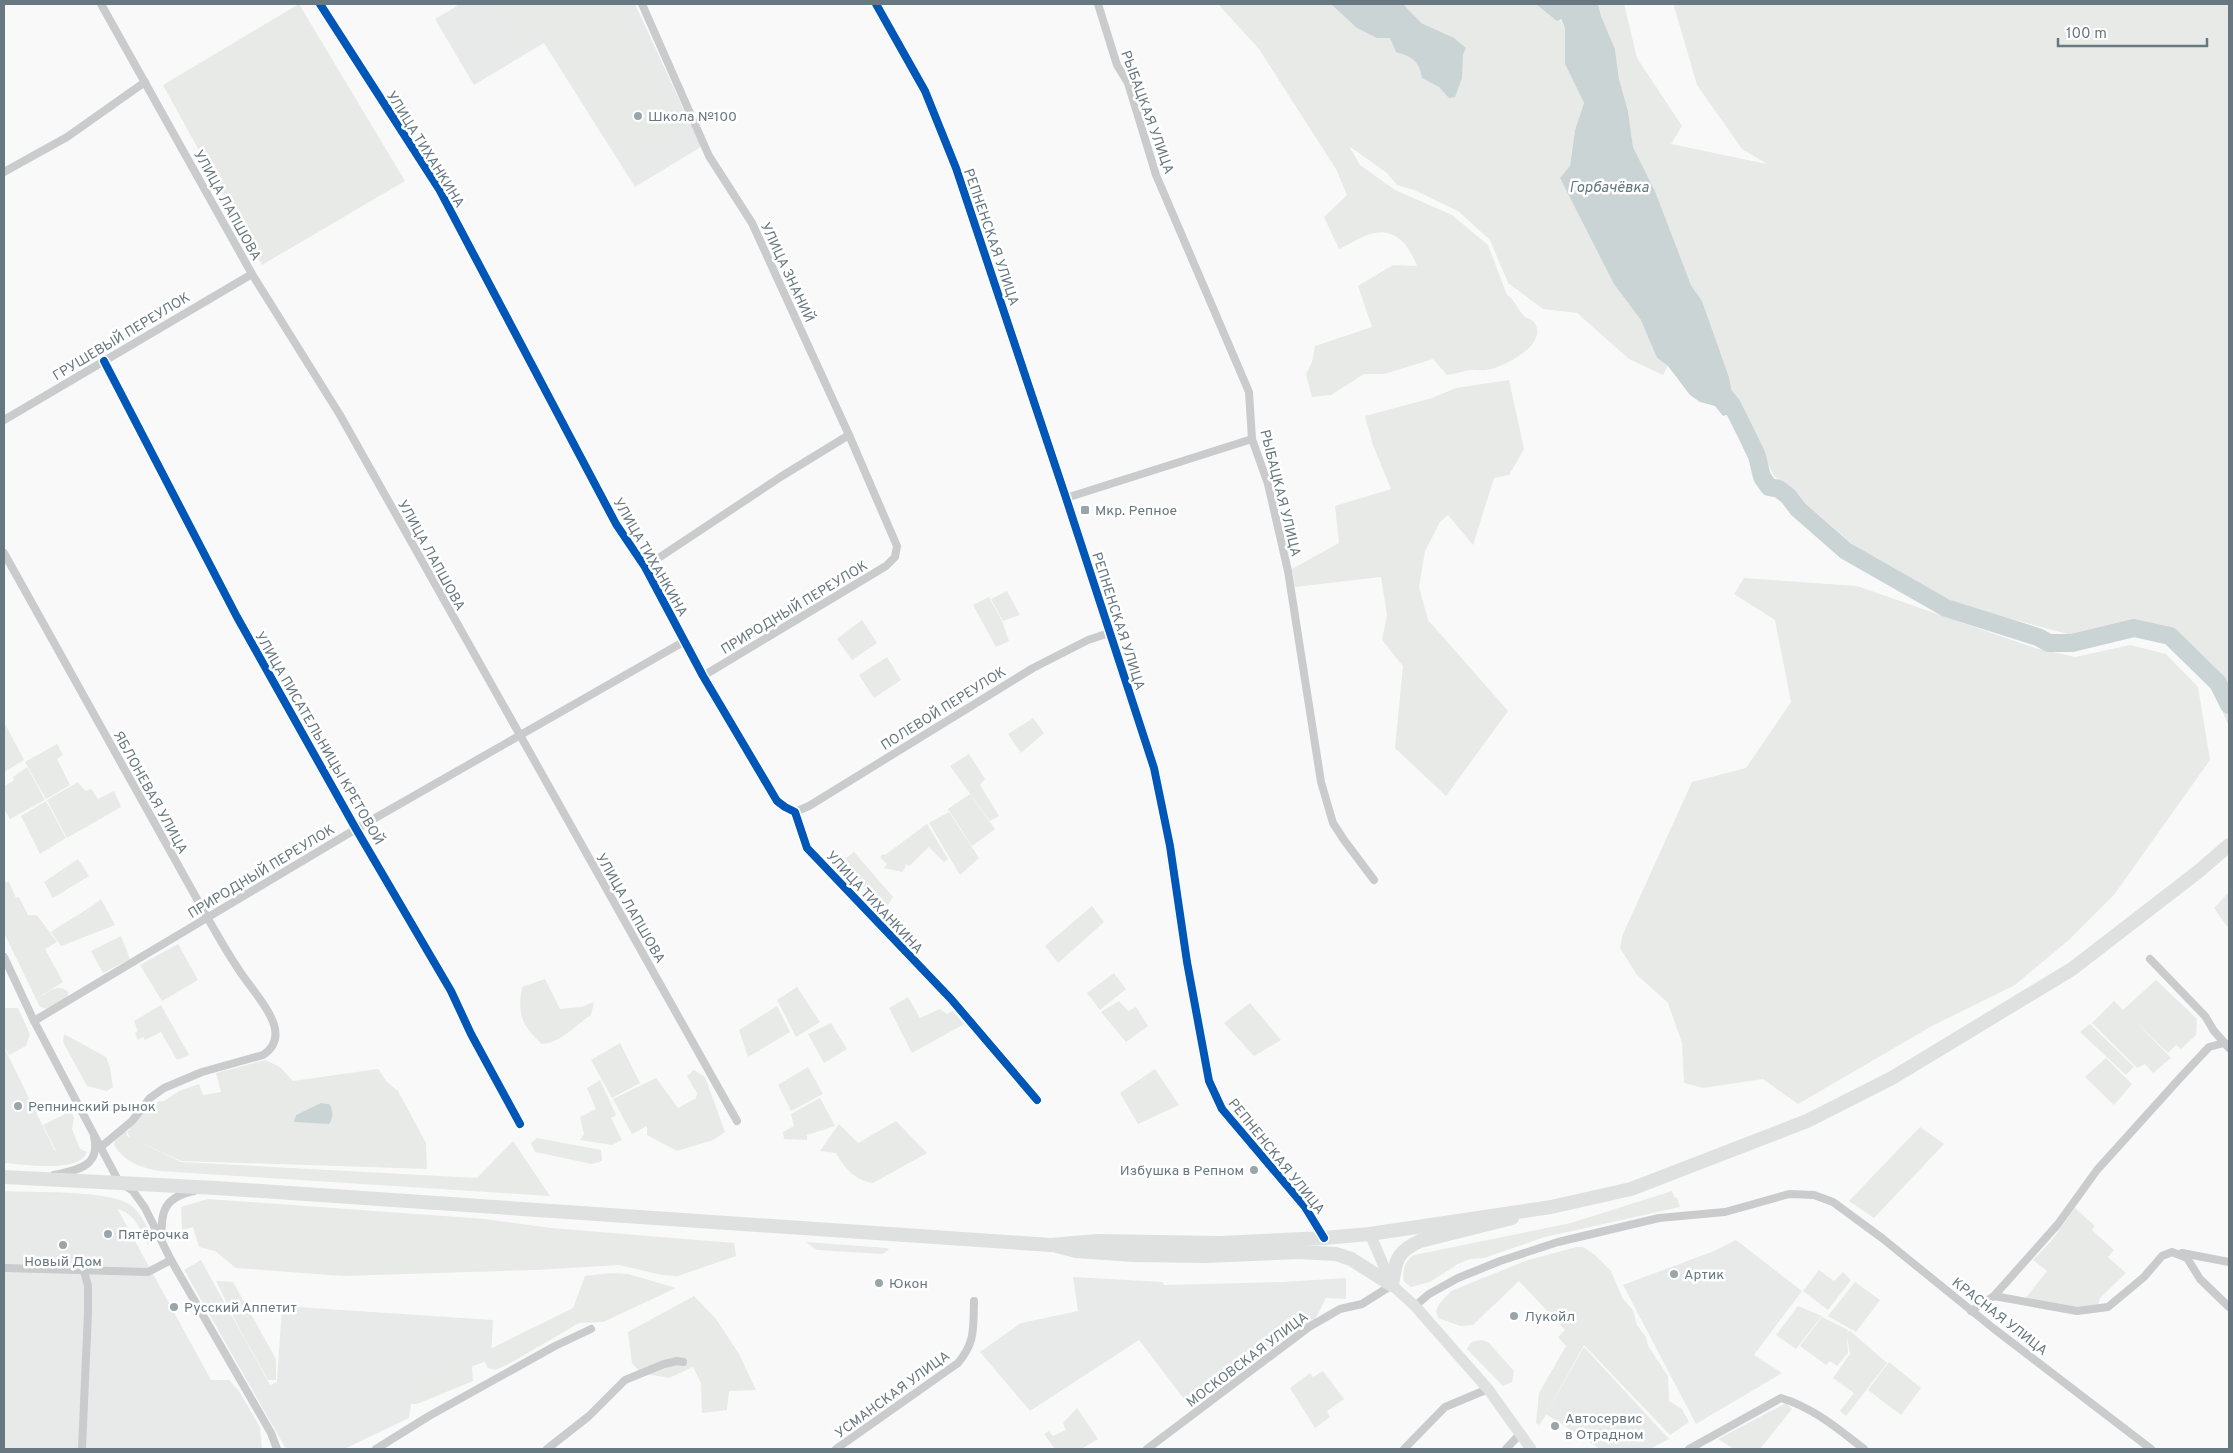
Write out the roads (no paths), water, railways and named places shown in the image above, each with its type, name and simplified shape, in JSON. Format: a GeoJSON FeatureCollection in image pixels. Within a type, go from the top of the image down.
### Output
{"type":"FeatureCollection","features":[{"type":"Feature","properties":{"kind":"highway"},"geometry":{"type":"LineString","coordinates":[[4,1177],[216,1188],[1051,1245],[1082,1252],[1133,1255],[1204,1256],[1299,1252],[1336,1254],[1351,1258],[1392,1285],[1398,1255],[1410,1245],[1420,1240],[1491,1225],[1552,1207],[1631,1189],[1807,1121],[1892,1078],[2072,969],[2229,845]]}},
{"type":"Feature","properties":{"kind":"highway"},"geometry":{"type":"LineString","coordinates":[[1051,1245],[1097,1241],[1220,1243],[1324,1238],[1370,1234],[1552,1207]]}},
{"type":"Feature","properties":{"kind":"street","name":"УЛИЦА ЛАПШОВА"},"geometry":{"type":"LineString","coordinates":[[102,4],[252,274],[340,415],[518,735],[737,1121]]}},
{"type":"Feature","properties":{"kind":"street","name":"УЛИЦА ТИХАНКИНА"},"geometry":{"type":"LineString","coordinates":[[320,4],[439,189],[616,524],[645,567],[703,676],[777,801],[785,808],[795,812],[807,848],[951,999],[1037,1100]]}},
{"type":"Feature","properties":{"kind":"street","name":"УЛИЦА ЗНАНИЙ"},"geometry":{"type":"LineString","coordinates":[[642,4],[709,156],[752,222],[894,536],[897,546],[895,557]]}},
{"type":"Feature","properties":{"kind":"street","name":"РЕПНЕНСКАЯ УЛИЦА"},"geometry":{"type":"LineString","coordinates":[[876,4],[926,91],[956,168],[1154,768],[1170,846],[1189,971],[1209,1081],[1222,1109],[1306,1207],[1324,1238]]}},
{"type":"Feature","properties":{"kind":"street","name":"РЫБАЦКАЯ УЛИЦА"},"geometry":{"type":"LineString","coordinates":[[1098,4],[1117,65],[1128,83],[1156,174],[1250,392],[1252,439],[1268,484],[1288,571],[1321,782],[1334,823],[1344,840],[1374,880]]}},
{"type":"Feature","properties":{"kind":"street"},"geometry":{"type":"LineString","coordinates":[[4,172],[67,137],[145,82]]}},
{"type":"Feature","properties":{"kind":"street","name":"ГРУШЕВЫЙ ПЕРЕУЛОК"},"geometry":{"type":"LineString","coordinates":[[4,420],[252,274]]}},
{"type":"Feature","properties":{"kind":"street","name":"УЛИЦА ПИСАТЕЛЬНИЦЫ КРЕТОВОЙ"},"geometry":{"type":"LineString","coordinates":[[104,361],[237,617],[356,829],[451,990],[471,1034],[520,1124]]}},
{"type":"Feature","properties":{"kind":"street"},"geometry":{"type":"LineString","coordinates":[[645,567],[782,476],[849,435]]}},
{"type":"Feature","properties":{"kind":"street"},"geometry":{"type":"LineString","coordinates":[[1066,498],[1252,439]]}},
{"type":"Feature","properties":{"kind":"street","name":"ЯБЛОНЕВАЯ УЛИЦА"},"geometry":{"type":"LineString","coordinates":[[4,553],[207,917],[273,1021],[276,1032],[275,1041],[270,1050],[263,1055],[202,1072],[164,1088],[150,1098],[132,1121],[102,1146]]}},
{"type":"Feature","properties":{"kind":"street","name":"ПРИРОДНЫЙ ПЕРЕУЛОК"},"geometry":{"type":"LineString","coordinates":[[703,676],[858,584],[886,566],[895,557]]}},
{"type":"Feature","properties":{"kind":"street","name":"ПОЛЕВОЙ ПЕРЕУЛОК"},"geometry":{"type":"LineString","coordinates":[[795,812],[809,806],[1033,668],[1088,640],[1109,633]]}},
{"type":"Feature","properties":{"kind":"street","name":"ПРИРОДНЫЙ ПЕРЕУЛОК"},"geometry":{"type":"LineString","coordinates":[[34,1021],[356,829],[685,641]]}},
{"type":"Feature","properties":{"kind":"street"},"geometry":{"type":"LineString","coordinates":[[4,957],[34,1021],[102,1146],[119,1182],[133,1191],[139,1199],[171,1260],[271,1433],[277,1449]]}},
{"type":"Feature","properties":{"kind":"street"},"geometry":{"type":"LineString","coordinates":[[2150,959],[2205,1016],[2226,1046]]}},
{"type":"Feature","properties":{"kind":"street"},"geometry":{"type":"LineString","coordinates":[[1972,1311],[1994,1296],[2058,1224],[2098,1170],[2209,1047],[2226,1046]]}},
{"type":"Feature","properties":{"kind":"street"},"geometry":{"type":"LineString","coordinates":[[37,1178],[73,1171],[92,1160],[95,1151],[95,1140],[88,1121]]}},
{"type":"Feature","properties":{"kind":"street"},"geometry":{"type":"LineString","coordinates":[[162,1243],[161,1218],[167,1205],[184,1194],[216,1188]]}},
{"type":"Feature","properties":{"kind":"street","name":"КРАСНАЯ УЛИЦА"},"geometry":{"type":"LineString","coordinates":[[1415,1306],[1429,1294],[1458,1278],[1492,1264],[1558,1242],[1659,1218],[1725,1212],[1789,1194],[1808,1194],[1834,1202],[2151,1449]]}},
{"type":"Feature","properties":{"kind":"street"},"geometry":{"type":"LineString","coordinates":[[1370,1234],[1392,1285],[1415,1306],[1488,1389],[1531,1449]]}},
{"type":"Feature","properties":{"kind":"street"},"geometry":{"type":"LineString","coordinates":[[1994,1296],[2077,1311],[2108,1307],[2144,1277],[2162,1256],[2172,1252],[2206,1256],[2229,1262]]}},
{"type":"Feature","properties":{"kind":"street"},"geometry":{"type":"LineString","coordinates":[[2172,1252],[2188,1258],[2200,1279],[2229,1307]]}},
{"type":"Feature","properties":{"kind":"street"},"geometry":{"type":"LineString","coordinates":[[4,1268],[148,1272],[171,1260]]}},
{"type":"Feature","properties":{"kind":"street"},"geometry":{"type":"LineString","coordinates":[[82,1449],[88,1312],[88,1286],[84,1271]]}},
{"type":"Feature","properties":{"kind":"street","name":"МОСКОВСКАЯ УЛИЦА"},"geometry":{"type":"LineString","coordinates":[[1147,1449],[1308,1327],[1340,1309],[1362,1304],[1392,1285]]}},
{"type":"Feature","properties":{"kind":"street","name":"УСМАНСКАЯ УЛИЦА"},"geometry":{"type":"LineString","coordinates":[[836,1449],[958,1363],[969,1349],[973,1332],[974,1301]]}},
{"type":"Feature","properties":{"kind":"street"},"geometry":{"type":"LineString","coordinates":[[376,1449],[429,1416],[554,1346],[591,1330]]}},
{"type":"Feature","properties":{"kind":"street"},"geometry":{"type":"LineString","coordinates":[[547,1449],[589,1416],[625,1380],[664,1364],[677,1361],[683,1362]]}},
{"type":"Feature","properties":{"kind":"street"},"geometry":{"type":"LineString","coordinates":[[1404,1449],[1445,1407],[1488,1389]]}},
{"type":"Feature","properties":{"kind":"street"},"geometry":{"type":"LineString","coordinates":[[1689,1449],[1781,1398],[1803,1406],[1819,1415],[1864,1449]]}},
{"type":"Feature","properties":{"kind":"street"},"geometry":{"type":"LineString","coordinates":[[1506,1449],[1520,1434]]}},
{"type":"Feature","properties":{"kind":"water"},"geometry":{"type":"Polygon","coordinates":[[[1331,4],[1403,4],[1421,23],[1454,38],[1466,48],[1463,54],[1462,78],[1455,97],[1449,98],[1439,87],[1422,78],[1417,63],[1396,52],[1390,38],[1377,38],[1357,28],[1331,4]]]}},
{"type":"Feature","properties":{"kind":"water","name":"Горбачёвка"},"geometry":{"type":"Polygon","coordinates":[[[1536,4],[1598,4],[1615,49],[1619,79],[1628,111],[1633,147],[1655,191],[1691,285],[1702,301],[1729,377],[1732,393],[1741,411],[1723,416],[1715,406],[1700,402],[1690,395],[1668,366],[1657,358],[1641,320],[1614,284],[1560,178],[1570,166],[1575,130],[1584,103],[1565,64],[1565,28],[1561,19],[1557,21],[1536,4]]]}},
{"type":"Feature","properties":{"kind":"water"},"geometry":{"type":"Polygon","coordinates":[[[321,1103],[329,1104],[332,1109],[332,1117],[329,1124],[294,1122],[296,1115],[321,1103]]]}},
{"type":"Feature","properties":{"kind":"waterway"},"geometry":{"type":"LineString","coordinates":[[1723,394],[1732,405],[1744,429],[1757,456],[1762,477],[1769,487],[1779,489],[1788,496],[1798,509],[1846,551],[1946,608],[2038,637],[2049,643],[2072,643],[2134,628],[2170,636],[2218,683],[2229,705]]}},
{"type":"Feature","properties":{"kind":"place","name":"Школа №100"},"geometry":{"type":"Point","coordinates":[638,116]}},
{"type":"Feature","properties":{"kind":"place","name":"Мкр. Репное"},"geometry":{"type":"Point","coordinates":[1085,510]}},
{"type":"Feature","properties":{"kind":"place","name":"Репнинский рынок"},"geometry":{"type":"Point","coordinates":[18,1106]}},
{"type":"Feature","properties":{"kind":"place","name":"Избушка в Репном"},"geometry":{"type":"Point","coordinates":[1254,1170]}},
{"type":"Feature","properties":{"kind":"place","name":"Пятёрочка"},"geometry":{"type":"Point","coordinates":[108,1234]}},
{"type":"Feature","properties":{"kind":"place","name":"Новый Дом"},"geometry":{"type":"Point","coordinates":[63,1245]}},
{"type":"Feature","properties":{"kind":"place","name":"Артик"},"geometry":{"type":"Point","coordinates":[1674,1274]}},
{"type":"Feature","properties":{"kind":"place","name":"Юкон"},"geometry":{"type":"Point","coordinates":[879,1283]}},
{"type":"Feature","properties":{"kind":"place","name":"Русский Аппетит"},"geometry":{"type":"Point","coordinates":[174,1307]}},
{"type":"Feature","properties":{"kind":"place","name":"Лукойл"},"geometry":{"type":"Point","coordinates":[1514,1316]}},
{"type":"Feature","properties":{"kind":"place","name":"Автосервис в Отрадном"},"geometry":{"type":"Point","coordinates":[1555,1426]}}]}
